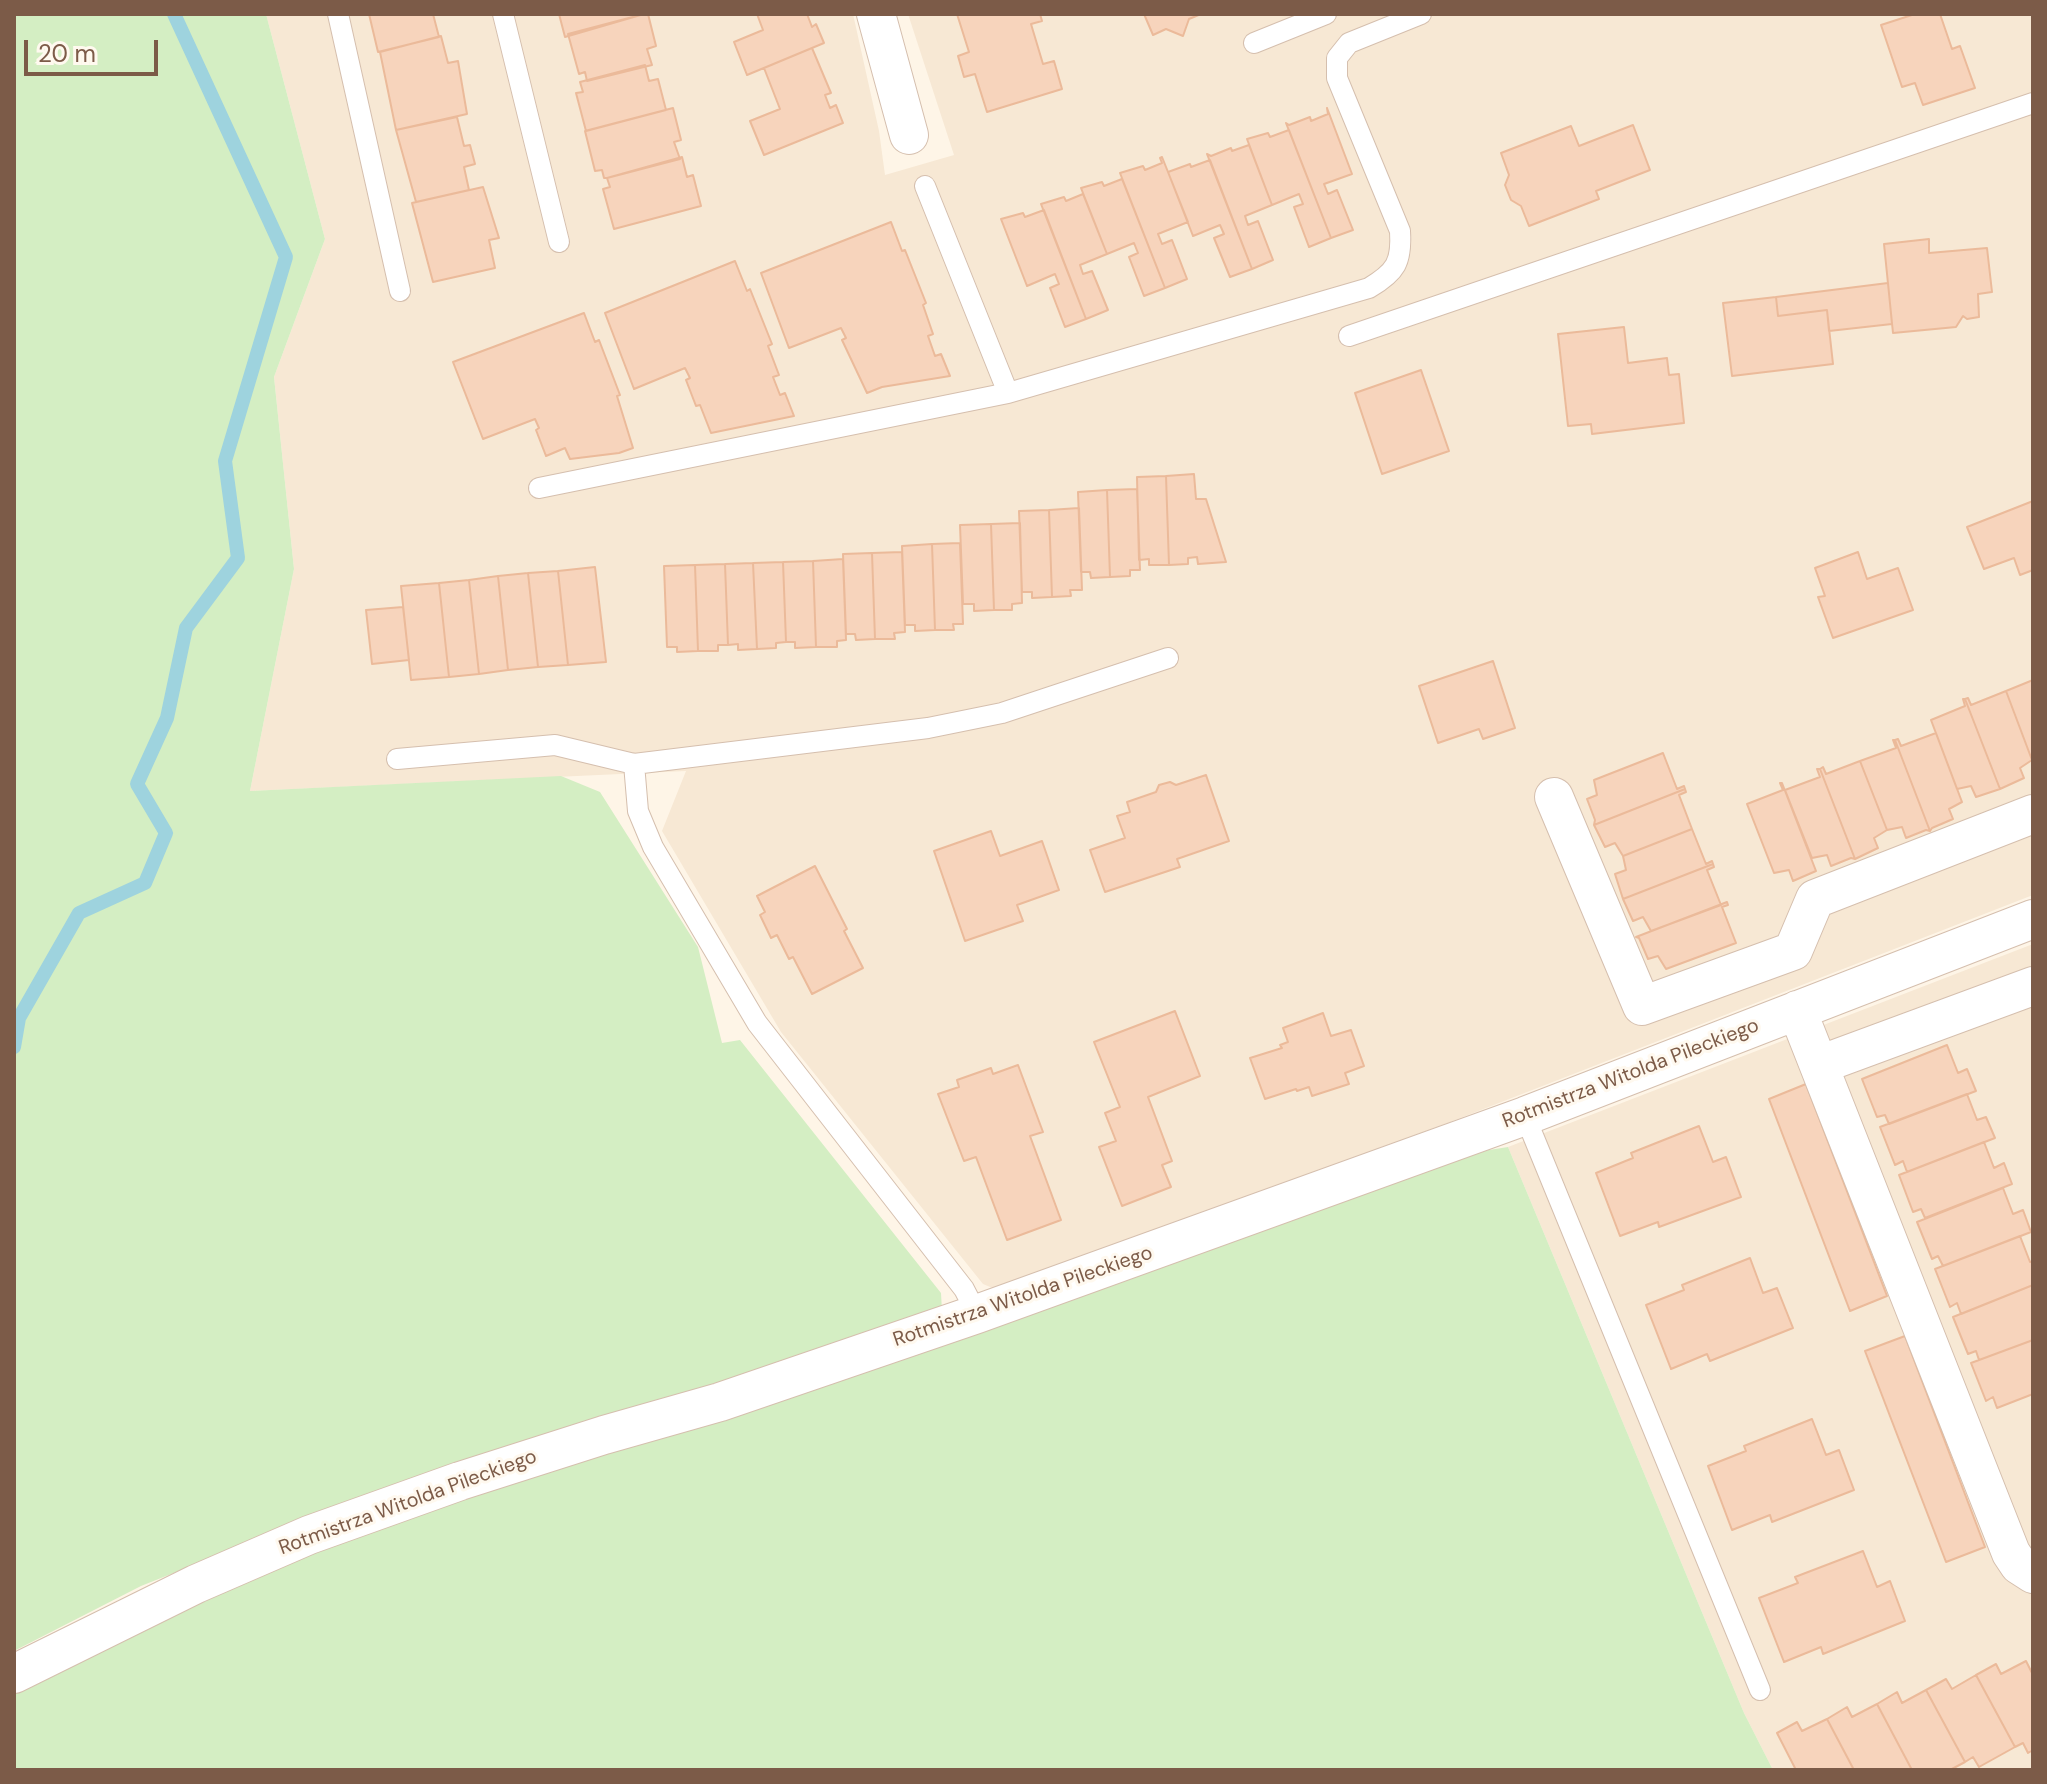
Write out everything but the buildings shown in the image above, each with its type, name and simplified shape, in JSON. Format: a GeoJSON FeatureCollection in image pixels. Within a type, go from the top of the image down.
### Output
{"type":"FeatureCollection","features":[{"type":"Feature","properties":{"kind":"street"},"geometry":{"type":"LineString","coordinates":[[876,14],[909,135]]}},
{"type":"Feature","properties":{"kind":"street"},"geometry":{"type":"LineString","coordinates":[[1554,797],[1642,1006],[1793,951],[1815,899],[2033,814]]}},
{"type":"Feature","properties":{"kind":"street","name":"Rotmistrza Witolda Pileckiego"},"geometry":{"type":"LineString","coordinates":[[14,1674],[196,1584],[309,1535],[460,1481],[720,1402],[977,1314],[1525,1116],[2033,919]]}},
{"type":"Feature","properties":{"kind":"street"},"geometry":{"type":"LineString","coordinates":[[1819,1065],[2030,996]]}},
{"type":"Feature","properties":{"kind":"street"},"geometry":{"type":"LineString","coordinates":[[1797,1010],[2011,1553],[2019,1565],[2033,1574]]}},
{"type":"Feature","properties":{"kind":"lane"},"geometry":{"type":"LineString","coordinates":[[338,14],[400,291]]}},
{"type":"Feature","properties":{"kind":"lane"},"geometry":{"type":"LineString","coordinates":[[503,14],[559,242]]}},
{"type":"Feature","properties":{"kind":"lane"},"geometry":{"type":"LineString","coordinates":[[1254,43],[1326,14]]}},
{"type":"Feature","properties":{"kind":"lane"},"geometry":{"type":"LineString","coordinates":[[539,488],[1008,393],[1369,288],[1387,277],[1397,264],[1401,249],[1400,231],[1337,78],[1337,58],[1349,43],[1421,14]]}},
{"type":"Feature","properties":{"kind":"lane"},"geometry":{"type":"LineString","coordinates":[[1349,336],[2033,103]]}},
{"type":"Feature","properties":{"kind":"lane"},"geometry":{"type":"LineString","coordinates":[[925,186],[1008,393]]}},
{"type":"Feature","properties":{"kind":"lane"},"geometry":{"type":"LineString","coordinates":[[397,759],[555,745],[634,764],[928,728],[1002,713],[1168,658]]}},
{"type":"Feature","properties":{"kind":"lane"},"geometry":{"type":"LineString","coordinates":[[634,764],[638,811],[653,847],[757,1023],[964,1289],[977,1314]]}},
{"type":"Feature","properties":{"kind":"lane"},"geometry":{"type":"LineString","coordinates":[[1525,1116],[1760,1690]]}},
{"type":"Feature","properties":{"kind":"shaded area"},"geometry":{"type":"Polygon","coordinates":[[[266,14],[853,14],[879,131],[885,175],[954,155],[908,14],[2033,14],[2033,895],[1445,1124],[995,1289],[983,1284],[781,1032],[662,831],[686,771],[250,791],[294,569],[274,377],[325,239],[266,14]]]}},
{"type":"Feature","properties":{"kind":"shaded area"},"geometry":{"type":"Polygon","coordinates":[[[2033,944],[2033,1770],[1773,1770],[1744,1713],[1508,1147],[2033,944]]]}},
{"type":"Feature","properties":{"kind":"green space"},"geometry":{"type":"Polygon","coordinates":[[[14,14],[266,14],[325,239],[274,377],[294,569],[250,791],[561,776],[600,792],[698,947],[722,1043],[740,1040],[941,1293],[942,1311],[304,1521],[141,1586],[14,1651],[14,14]]]}},
{"type":"Feature","properties":{"kind":"green space"},"geometry":{"type":"Polygon","coordinates":[[[1508,1147],[1744,1713],[1773,1770],[14,1770],[14,1689],[205,1597],[317,1550],[1457,1155],[1508,1147]]]}},
{"type":"Feature","properties":{"kind":"waterway"},"geometry":{"type":"LineString","coordinates":[[14,1047],[19,1018],[79,913],[145,883],[166,833],[137,784],[167,718],[186,628],[238,558],[225,461],[286,257],[174,14]]}}]}
